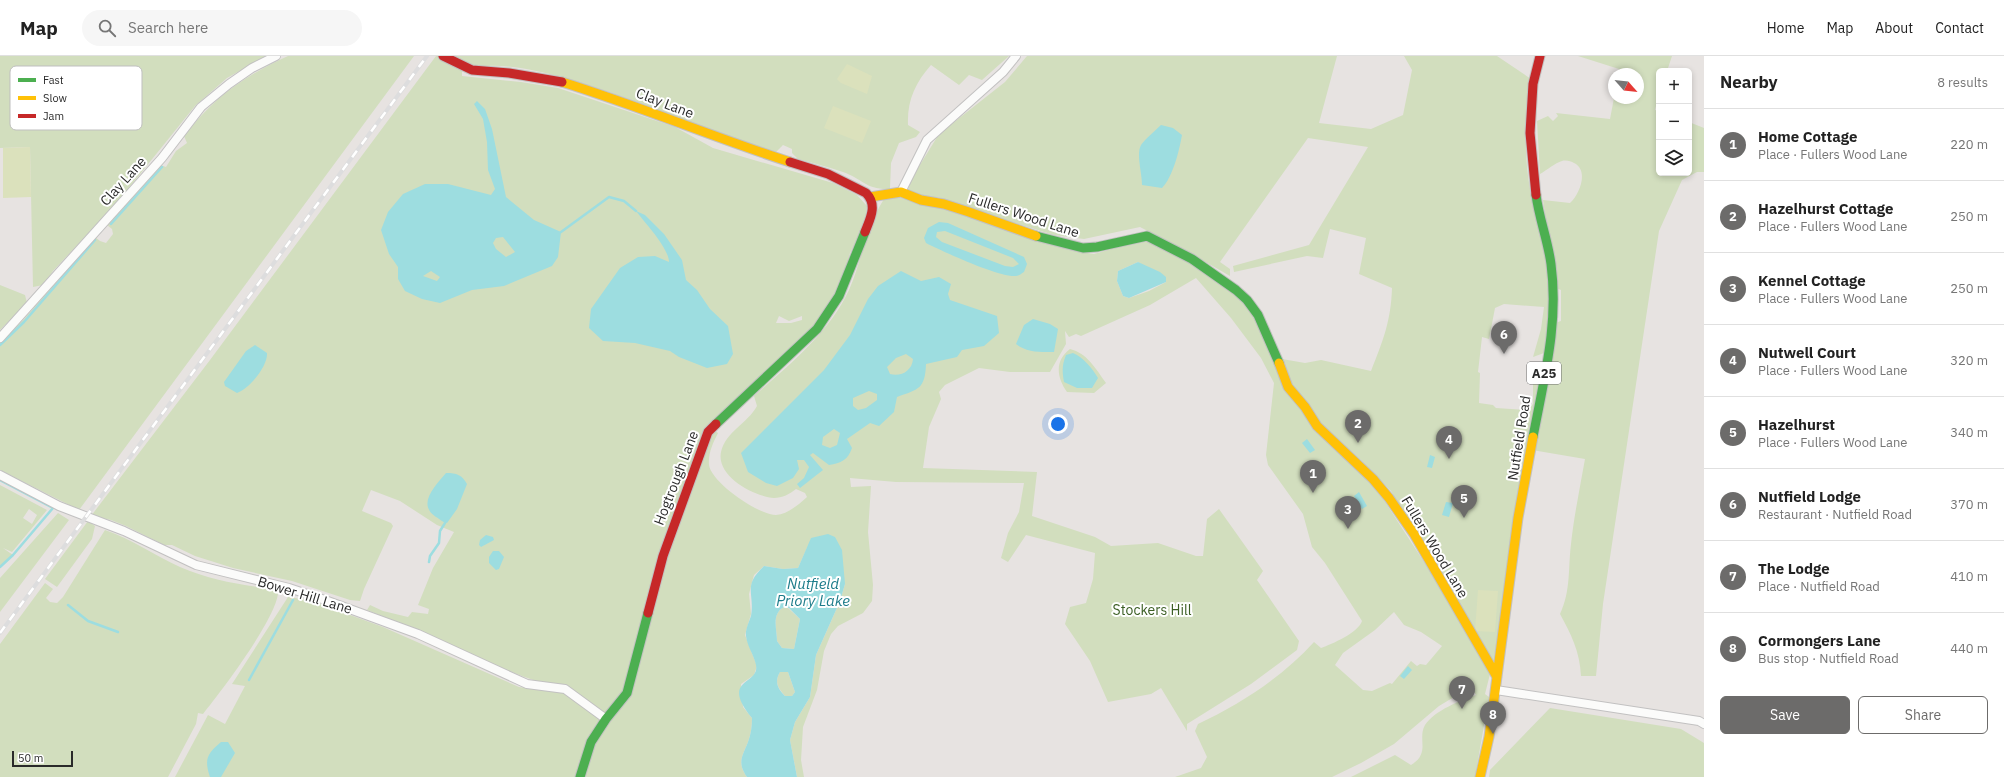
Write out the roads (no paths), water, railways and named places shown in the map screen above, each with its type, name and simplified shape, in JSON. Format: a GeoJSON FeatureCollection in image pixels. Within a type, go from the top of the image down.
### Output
{"type":"FeatureCollection","features":[{"type":"Feature","properties":{"kind":"street","name":"Clay Lane"},"geometry":{"type":"LineString","coordinates":[[0,338],[162,158],[201,107],[229,84],[252,68],[276,56]]}},
{"type":"Feature","properties":{"kind":"street","name":"Clay Lane"},"geometry":{"type":"LineString","coordinates":[[443,56],[472,70],[509,73],[555,80],[611,97],[733,143],[840,178],[857,187],[870,198]]}},
{"type":"Feature","properties":{"kind":"street"},"geometry":{"type":"LineString","coordinates":[[870,198],[901,192],[927,140],[1003,72],[1016,56]]}},
{"type":"Feature","properties":{"kind":"street","name":"Nutfield Road"},"geometry":{"type":"LineString","coordinates":[[1480,777],[1489,737],[1496,690],[1518,518],[1553,333],[1554,300],[1551,263],[1537,202],[1530,133],[1534,84],[1540,56]]}},
{"type":"Feature","properties":{"kind":"street","name":"Fullers Wood Lane"},"geometry":{"type":"LineString","coordinates":[[901,192],[921,200],[969,212],[1039,237],[1083,248],[1096,247],[1147,236],[1192,259],[1236,290],[1247,300],[1258,315],[1271,342],[1288,386],[1317,426],[1373,479],[1389,498],[1414,534],[1497,677]]}},
{"type":"Feature","properties":{"kind":"street","name":"Hogtrough Lane"},"geometry":{"type":"LineString","coordinates":[[580,777],[591,742],[606,719],[627,693],[663,556],[708,432],[748,393],[779,367],[817,329],[830,312],[839,296],[872,214],[873,205],[870,198]]}},
{"type":"Feature","properties":{"kind":"street","name":"Bower Hill Lane"},"geometry":{"type":"LineString","coordinates":[[0,475],[59,506],[124,530],[196,565],[289,588],[332,602],[418,634],[527,684],[565,689],[606,719]]}},
{"type":"Feature","properties":{"kind":"street"},"geometry":{"type":"LineString","coordinates":[[1496,690],[1699,721],[1704,724]]}},
{"type":"Feature","properties":{"kind":"water"},"geometry":{"type":"Polygon","coordinates":[[[477,101],[485,109],[492,129],[506,197],[534,220],[561,232],[558,257],[552,266],[504,286],[472,290],[440,303],[422,299],[405,291],[398,279],[398,267],[389,254],[381,230],[388,212],[403,194],[425,184],[448,184],[491,195],[495,189],[488,170],[487,142],[483,119],[474,104],[477,101]],[[503,237],[496,238],[493,243],[496,249],[506,257],[515,252],[503,237]],[[431,271],[423,276],[437,281],[440,277],[431,271]]]}},
{"type":"Feature","properties":{"kind":"water"},"geometry":{"type":"Polygon","coordinates":[[[1161,125],[1173,128],[1182,135],[1172,171],[1162,188],[1142,185],[1139,158],[1141,145],[1161,125]]]}},
{"type":"Feature","properties":{"kind":"water"},"geometry":{"type":"Polygon","coordinates":[[[636,211],[645,215],[664,234],[682,260],[686,280],[697,290],[710,309],[728,326],[733,354],[727,364],[707,368],[679,357],[670,351],[635,343],[603,341],[589,328],[591,309],[620,268],[638,257],[655,256],[669,262],[668,256],[661,243],[636,211]]]}},
{"type":"Feature","properties":{"kind":"water"},"geometry":{"type":"Polygon","coordinates":[[[939,222],[948,223],[1024,257],[1027,264],[1024,272],[1016,276],[997,273],[945,252],[926,243],[924,238],[928,228],[939,222]],[[945,231],[937,232],[936,237],[942,242],[1005,266],[1013,267],[1019,264],[1013,258],[945,231]]]}},
{"type":"Feature","properties":{"kind":"water"},"geometry":{"type":"Polygon","coordinates":[[[1138,262],[1160,272],[1166,277],[1166,282],[1129,298],[1123,296],[1117,281],[1118,271],[1138,262]]]}},
{"type":"Feature","properties":{"kind":"water"},"geometry":{"type":"Polygon","coordinates":[[[901,271],[921,281],[939,277],[951,284],[948,294],[950,300],[997,316],[999,333],[984,346],[962,350],[957,357],[926,364],[922,383],[916,390],[897,397],[894,412],[879,426],[870,423],[847,439],[852,448],[844,460],[829,465],[813,453],[810,455],[823,470],[800,488],[797,484],[804,478],[809,467],[804,460],[797,460],[799,469],[793,478],[777,486],[766,483],[748,472],[741,453],[824,370],[850,335],[868,299],[878,286],[901,271]],[[906,354],[896,358],[887,367],[890,374],[902,374],[911,367],[913,359],[906,354]],[[869,391],[853,398],[853,406],[858,410],[866,408],[877,400],[877,394],[869,391]],[[834,429],[823,437],[822,445],[830,448],[837,445],[840,433],[834,429]]]}},
{"type":"Feature","properties":{"kind":"water"},"geometry":{"type":"Polygon","coordinates":[[[1033,319],[1050,324],[1058,329],[1054,352],[1029,350],[1016,344],[1024,325],[1033,319]]]}},
{"type":"Feature","properties":{"kind":"water"},"geometry":{"type":"Polygon","coordinates":[[[255,345],[267,353],[264,364],[252,382],[242,391],[237,393],[225,386],[224,382],[246,351],[255,345]]]}},
{"type":"Feature","properties":{"kind":"water"},"geometry":{"type":"Polygon","coordinates":[[[1073,353],[1087,364],[1098,378],[1092,388],[1077,388],[1064,382],[1063,368],[1066,355],[1073,353]]]}},
{"type":"Feature","properties":{"kind":"water"},"geometry":{"type":"Polygon","coordinates":[[[1307,439],[1315,450],[1310,453],[1302,443],[1307,439]]]}},
{"type":"Feature","properties":{"kind":"water"},"geometry":{"type":"Polygon","coordinates":[[[1430,455],[1435,457],[1432,468],[1427,467],[1430,455]]]}},
{"type":"Feature","properties":{"kind":"water"},"geometry":{"type":"Polygon","coordinates":[[[446,473],[459,475],[467,484],[457,509],[447,523],[430,512],[428,506],[428,501],[433,489],[446,473]]]}},
{"type":"Feature","properties":{"kind":"water"},"geometry":{"type":"Polygon","coordinates":[[[1359,492],[1367,506],[1362,509],[1354,496],[1359,492]]]}},
{"type":"Feature","properties":{"kind":"water"},"geometry":{"type":"Polygon","coordinates":[[[1446,502],[1453,503],[1449,517],[1442,515],[1446,502]]]}},
{"type":"Feature","properties":{"kind":"water","name":"Nutfield Priory Lake"},"geometry":{"type":"Polygon","coordinates":[[[828,534],[835,537],[842,550],[845,584],[840,601],[816,655],[810,697],[795,722],[790,740],[797,777],[747,777],[741,763],[742,756],[750,736],[752,718],[739,696],[740,689],[743,684],[756,671],[756,665],[746,634],[752,608],[751,585],[757,573],[764,566],[783,569],[798,568],[811,538],[828,534]],[[784,607],[777,614],[776,618],[777,641],[782,648],[794,649],[800,619],[789,608],[784,607]],[[780,672],[777,682],[780,691],[785,696],[792,696],[795,692],[788,672],[780,672]]]}},
{"type":"Feature","properties":{"kind":"water"},"geometry":{"type":"Polygon","coordinates":[[[486,535],[493,537],[494,540],[481,547],[479,545],[480,540],[486,535]]]}},
{"type":"Feature","properties":{"kind":"water"},"geometry":{"type":"Polygon","coordinates":[[[493,551],[499,551],[504,557],[499,569],[496,570],[489,563],[489,557],[493,551]]]}},
{"type":"Feature","properties":{"kind":"water"},"geometry":{"type":"Polygon","coordinates":[[[1408,666],[1412,670],[1404,679],[1400,676],[1408,666]]]}},
{"type":"Feature","properties":{"kind":"water"},"geometry":{"type":"Polygon","coordinates":[[[221,742],[228,742],[235,753],[221,777],[210,777],[207,766],[208,757],[221,742]]]}},
{"type":"Feature","properties":{"kind":"waterway"},"geometry":{"type":"LineString","coordinates":[[111,224],[162,167]]}},
{"type":"Feature","properties":{"kind":"waterway"},"geometry":{"type":"LineString","coordinates":[[561,232],[609,197],[624,201],[636,211]]}},
{"type":"Feature","properties":{"kind":"waterway"},"geometry":{"type":"LineString","coordinates":[[0,345],[24,322],[95,240]]}},
{"type":"Feature","properties":{"kind":"waterway"},"geometry":{"type":"LineString","coordinates":[[0,480],[53,508],[13,555],[0,567]]}},
{"type":"Feature","properties":{"kind":"waterway"},"geometry":{"type":"LineString","coordinates":[[429,562],[430,556],[439,543],[440,531],[445,523]]}},
{"type":"Feature","properties":{"kind":"waterway"},"geometry":{"type":"LineString","coordinates":[[249,680],[293,600]]}},
{"type":"Feature","properties":{"kind":"waterway"},"geometry":{"type":"LineString","coordinates":[[68,605],[88,621],[118,632]]}},
{"type":"Feature","properties":{"kind":"railway"},"geometry":{"type":"LineString","coordinates":[[0,633],[427,56]]}},
{"type":"Feature","properties":{"kind":"place","name":"Nutfield Lodge"},"geometry":{"type":"Point","coordinates":[1504,354]}},
{"type":"Feature","properties":{"kind":"place","name":"Hazelhurst Cottage"},"geometry":{"type":"Point","coordinates":[1358,443]}},
{"type":"Feature","properties":{"kind":"place","name":"Nutwell Court"},"geometry":{"type":"Point","coordinates":[1449,459]}},
{"type":"Feature","properties":{"kind":"place","name":"Home Cottage"},"geometry":{"type":"Point","coordinates":[1313,493]}},
{"type":"Feature","properties":{"kind":"place","name":"Hazelhurst"},"geometry":{"type":"Point","coordinates":[1464,518]}},
{"type":"Feature","properties":{"kind":"place","name":"Kennel Cottage"},"geometry":{"type":"Point","coordinates":[1348,529]}},
{"type":"Feature","properties":{"kind":"place","name":"The Lodge"},"geometry":{"type":"Point","coordinates":[1462,709]}},
{"type":"Feature","properties":{"kind":"place","name":"Cormongers Lane"},"geometry":{"type":"Point","coordinates":[1493,734]}},
{"type":"Feature","properties":{"kind":"park label","name":"Stockers Hill"},"geometry":{"type":"Point","coordinates":[1152,610]}}]}
